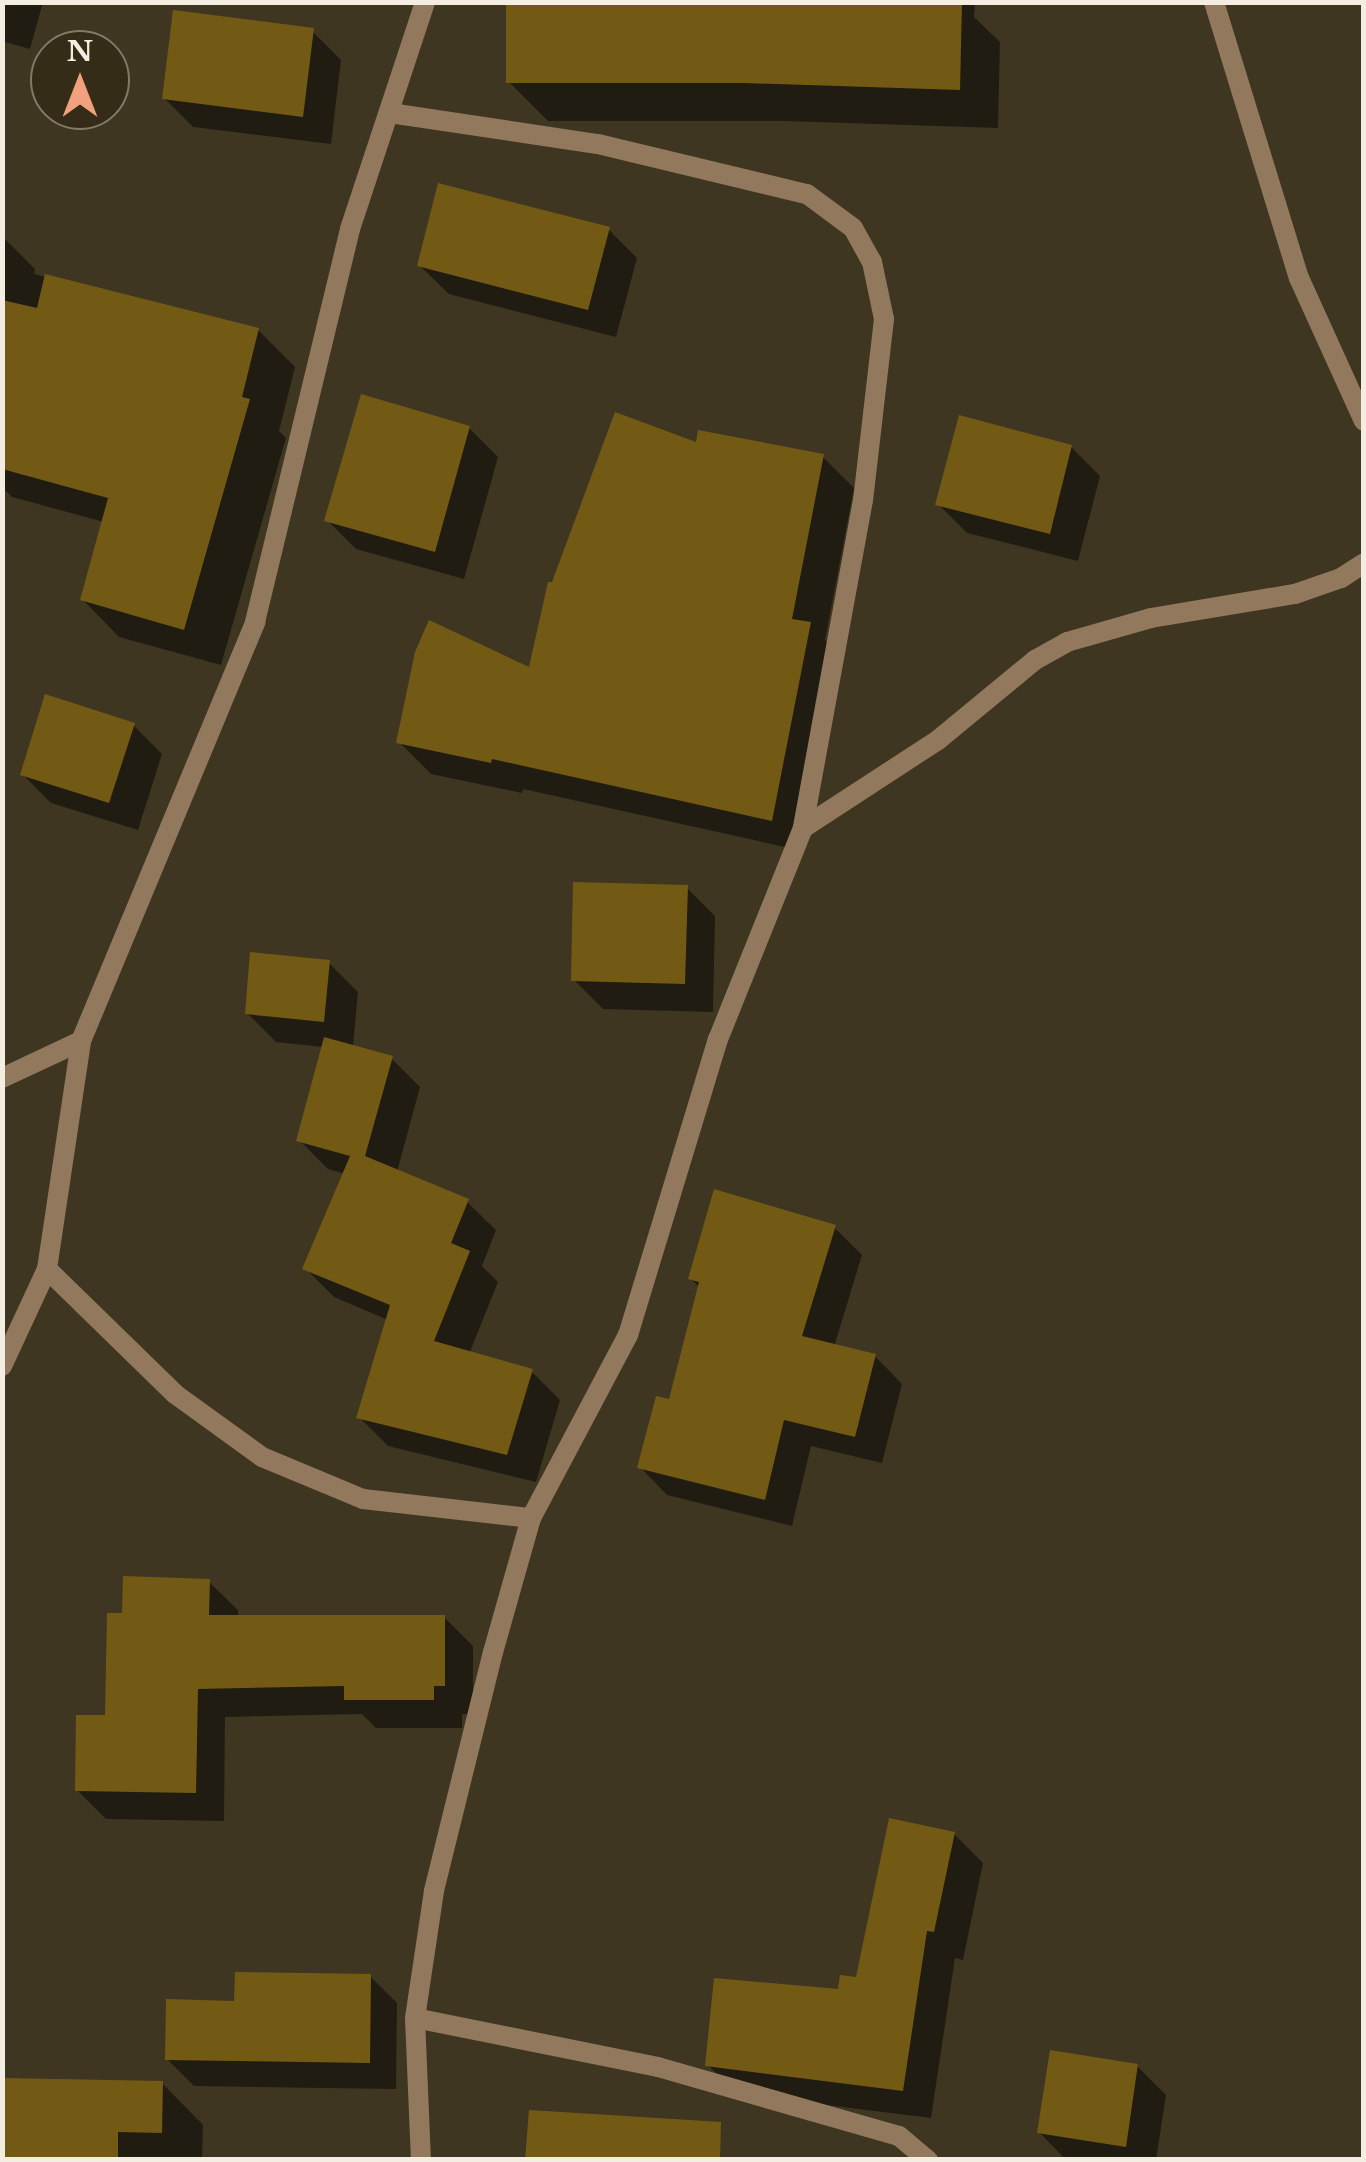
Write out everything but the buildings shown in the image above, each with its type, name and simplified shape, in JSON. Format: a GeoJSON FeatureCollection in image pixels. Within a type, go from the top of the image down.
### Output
{"type":"FeatureCollection","features":[{"type":"Feature","properties":{"kind":"street"},"geometry":{"type":"LineString","coordinates":[[2,1366],[47,1269],[81,1041],[256,622],[350,228],[425,2]]}},
{"type":"Feature","properties":{"kind":"street"},"geometry":{"type":"LineString","coordinates":[[1214,2],[1299,278],[1364,421]]}},
{"type":"Feature","properties":{"kind":"street"},"geometry":{"type":"LineString","coordinates":[[390,112],[598,144],[807,194],[853,228],[872,262],[884,319],[863,500],[803,828],[718,1039],[628,1335],[531,1518],[434,1890],[415,2018],[420,2160]]}},
{"type":"Feature","properties":{"kind":"street"},"geometry":{"type":"LineString","coordinates":[[803,828],[938,740],[1035,660],[1068,642],[1151,618],[1295,594],[1341,578],[1364,563]]}},
{"type":"Feature","properties":{"kind":"street"},"geometry":{"type":"LineString","coordinates":[[2,1078],[81,1041]]}},
{"type":"Feature","properties":{"kind":"street"},"geometry":{"type":"LineString","coordinates":[[47,1269],[174,1394],[262,1457],[363,1499],[531,1518]]}},
{"type":"Feature","properties":{"kind":"street"},"geometry":{"type":"LineString","coordinates":[[415,2018],[658,2067],[899,2136],[928,2160]]}}]}
